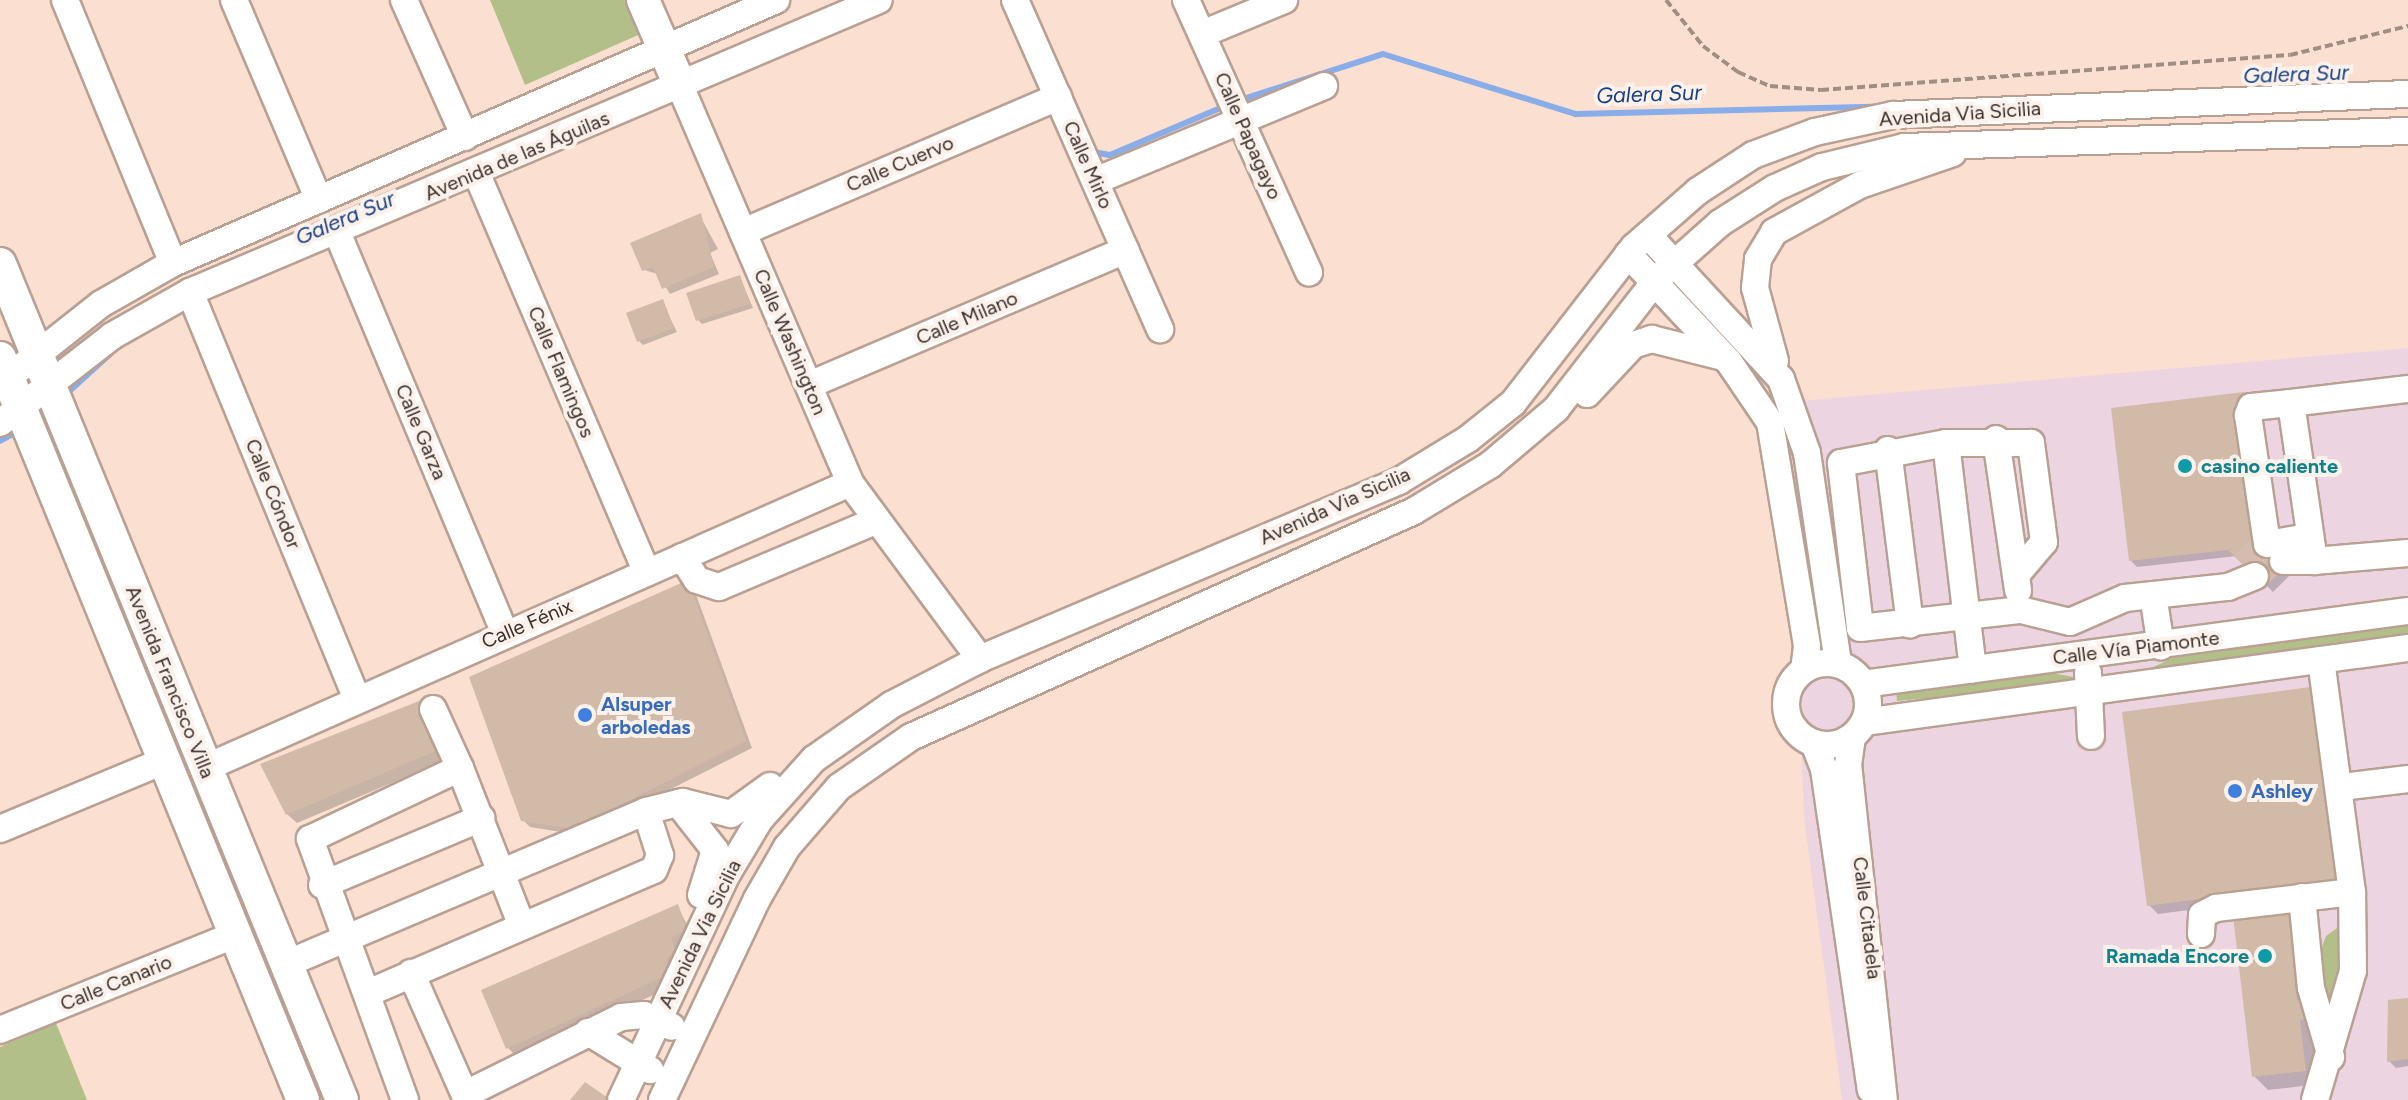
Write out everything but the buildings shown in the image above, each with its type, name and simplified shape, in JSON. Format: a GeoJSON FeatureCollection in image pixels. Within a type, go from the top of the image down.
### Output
{"type":"FeatureCollection","features":[{"type":"Feature","properties":{"kind":"main road","name":"Calle Washington"},"geometry":{"type":"LineString","coordinates":[[643,0],[681,88]]}},
{"type":"Feature","properties":{"kind":"main road","name":"Avenida Francisco Villa"},"geometry":{"type":"LineString","coordinates":[[0,264],[342,1100]]}},
{"type":"Feature","properties":{"kind":"main road","name":"Avenida Francisco Villa"},"geometry":{"type":"LineString","coordinates":[[3,374],[10,416],[161,762],[231,936],[303,1100]]}},
{"type":"Feature","properties":{"kind":"main road"},"geometry":{"type":"LineString","coordinates":[[161,762],[180,757],[205,768]]}},
{"type":"Feature","properties":{"kind":"main road"},"geometry":{"type":"LineString","coordinates":[[231,936],[286,964]]}},
{"type":"Feature","properties":{"kind":"street"},"geometry":{"type":"LineString","coordinates":[[65,0],[173,263]]}},
{"type":"Feature","properties":{"kind":"street"},"geometry":{"type":"LineString","coordinates":[[234,0],[319,200]]}},
{"type":"Feature","properties":{"kind":"street"},"geometry":{"type":"LineString","coordinates":[[404,0],[465,137]]}},
{"type":"Feature","properties":{"kind":"street","name":"Avenida de las Águilas"},"geometry":{"type":"LineString","coordinates":[[3,374],[173,263],[776,0]]}},
{"type":"Feature","properties":{"kind":"street","name":"Avenida de las Águilas"},"geometry":{"type":"LineString","coordinates":[[10,416],[112,336],[190,292],[681,88],[879,0]]}},
{"type":"Feature","properties":{"kind":"street","name":"Calle Mirlo"},"geometry":{"type":"LineString","coordinates":[[1015,0],[1160,329]]}},
{"type":"Feature","properties":{"kind":"street","name":"Calle Papagayo"},"geometry":{"type":"LineString","coordinates":[[1186,0],[1309,272]]}},
{"type":"Feature","properties":{"kind":"street"},"geometry":{"type":"LineString","coordinates":[[1202,34],[1284,0]]}},
{"type":"Feature","properties":{"kind":"street"},"geometry":{"type":"LineString","coordinates":[[1095,181],[1324,86]]}},
{"type":"Feature","properties":{"kind":"street","name":"Calle Washington"},"geometry":{"type":"LineString","coordinates":[[681,88],[850,483],[875,521],[980,659]]}},
{"type":"Feature","properties":{"kind":"street","name":"Avenida Via Sicilia"},"geometry":{"type":"LineString","coordinates":[[621,1100],[700,926],[760,819],[814,759],[891,705],[980,659],[1399,481],[1468,439],[1513,403],[1628,254],[1648,235],[1753,155],[1815,132],[1893,115],[2408,94]]}},
{"type":"Feature","properties":{"kind":"street","name":"Calle Cuervo"},"geometry":{"type":"LineString","coordinates":[[743,232],[1058,97]]}},
{"type":"Feature","properties":{"kind":"street","name":"Avenida Via Sicilia"},"geometry":{"type":"LineString","coordinates":[[666,1089],[787,847],[839,787],[911,737],[1414,511],[1522,438],[1556,409],[1657,279],[1720,223],[1822,167],[1904,147],[2408,131]]}},
{"type":"Feature","properties":{"kind":"street"},"geometry":{"type":"LineString","coordinates":[[1628,254],[1657,279],[1729,362],[1770,422],[1780,456],[1804,670],[1786,707],[1794,729],[1814,743],[1858,730],[1863,684],[1838,664],[1807,453],[1781,379],[1755,288],[1758,259],[1774,232],[1860,185],[1973,146]]}},
{"type":"Feature","properties":{"kind":"street","name":"Calle Flamingos"},"geometry":{"type":"LineString","coordinates":[[476,172],[647,572]]}},
{"type":"Feature","properties":{"kind":"street","name":"Calle Garza"},"geometry":{"type":"LineString","coordinates":[[337,232],[505,633]]}},
{"type":"Feature","properties":{"kind":"street"},"geometry":{"type":"LineString","coordinates":[[1648,235],[1678,261],[1781,379]]}},
{"type":"Feature","properties":{"kind":"street","name":"Calle Milano"},"geometry":{"type":"LineString","coordinates":[[809,385],[1125,250]]}},
{"type":"Feature","properties":{"kind":"street","name":"Calle Cóndor"},"geometry":{"type":"LineString","coordinates":[[190,292],[356,697]]}},
{"type":"Feature","properties":{"kind":"street"},"geometry":{"type":"LineString","coordinates":[[1522,438],[1564,424],[1633,345],[1666,338],[1729,362]]}},
{"type":"Feature","properties":{"kind":"street"},"geometry":{"type":"LineString","coordinates":[[2408,389],[2291,403],[2248,412],[2275,552],[2312,549],[2408,553]]}},
{"type":"Feature","properties":{"kind":"street"},"geometry":{"type":"LineString","coordinates":[[2291,403],[2312,549]]}},
{"type":"Feature","properties":{"kind":"street"},"geometry":{"type":"LineString","coordinates":[[1996,439],[2021,610]]}},
{"type":"Feature","properties":{"kind":"street"},"geometry":{"type":"LineString","coordinates":[[2016,575],[2044,542],[2038,459],[2031,443],[1996,439],[1849,456],[1839,472],[1853,614],[1868,631],[2021,610],[2070,622],[2107,604],[2153,595],[2228,587],[2249,570]]}},
{"type":"Feature","properties":{"kind":"street"},"geometry":{"type":"LineString","coordinates":[[1946,443],[1973,669]]}},
{"type":"Feature","properties":{"kind":"street"},"geometry":{"type":"LineString","coordinates":[[1888,450],[1910,625]]}},
{"type":"Feature","properties":{"kind":"street","name":"Calle Fénix"},"geometry":{"type":"LineString","coordinates":[[205,768],[356,697],[850,483]]}},
{"type":"Feature","properties":{"kind":"street"},"geometry":{"type":"LineString","coordinates":[[682,557],[697,580],[719,587],[875,521]]}},
{"type":"Feature","properties":{"kind":"street"},"geometry":{"type":"LineString","coordinates":[[2153,595],[2161,646]]}},
{"type":"Feature","properties":{"kind":"street","name":"Calle Vía Piamonte"},"geometry":{"type":"LineString","coordinates":[[1863,684],[2408,611]]}},
{"type":"Feature","properties":{"kind":"street","name":"Calle Vía Piamonte"},"geometry":{"type":"LineString","coordinates":[[1858,730],[2084,690],[2408,648]]}},
{"type":"Feature","properties":{"kind":"street"},"geometry":{"type":"LineString","coordinates":[[2091,736],[2084,690],[2089,671],[2109,652]]}},
{"type":"Feature","properties":{"kind":"street"},"geometry":{"type":"LineString","coordinates":[[2315,1100],[2331,1057],[2353,971],[2352,892],[2341,787],[2321,660]]}},
{"type":"Feature","properties":{"kind":"street"},"geometry":{"type":"LineString","coordinates":[[1804,670],[1838,664]]}},
{"type":"Feature","properties":{"kind":"street"},"geometry":{"type":"LineString","coordinates":[[433,709],[481,818],[522,926]]}},
{"type":"Feature","properties":{"kind":"street","name":"Calle Citadela"},"geometry":{"type":"LineString","coordinates":[[1858,730],[1848,764],[1884,1100]]}},
{"type":"Feature","properties":{"kind":"street","name":"Calle Citadela"},"geometry":{"type":"LineString","coordinates":[[1814,743],[1824,769],[1873,1100]]}},
{"type":"Feature","properties":{"kind":"street"},"geometry":{"type":"LineString","coordinates":[[286,964],[501,869],[646,811],[678,803],[741,812],[785,769],[814,759],[839,787]]}},
{"type":"Feature","properties":{"kind":"street"},"geometry":{"type":"LineString","coordinates":[[0,829],[161,762]]}},
{"type":"Feature","properties":{"kind":"street"},"geometry":{"type":"LineString","coordinates":[[405,1100],[368,993],[308,846],[313,836],[460,768]]}},
{"type":"Feature","properties":{"kind":"street"},"geometry":{"type":"LineString","coordinates":[[2341,787],[2408,779]]}},
{"type":"Feature","properties":{"kind":"street"},"geometry":{"type":"LineString","coordinates":[[678,803],[715,850],[700,926]]}},
{"type":"Feature","properties":{"kind":"street"},"geometry":{"type":"LineString","coordinates":[[368,993],[657,867],[660,855],[646,811]]}},
{"type":"Feature","properties":{"kind":"street"},"geometry":{"type":"LineString","coordinates":[[322,885],[481,818]]}},
{"type":"Feature","properties":{"kind":"street"},"geometry":{"type":"LineString","coordinates":[[2201,934],[2202,915],[2216,908],[2352,892]]}},
{"type":"Feature","properties":{"kind":"street"},"geometry":{"type":"LineString","coordinates":[[2302,897],[2311,988],[2331,1057]]}},
{"type":"Feature","properties":{"kind":"street","name":"Calle Canario"},"geometry":{"type":"LineString","coordinates":[[0,1030],[231,936]]}},
{"type":"Feature","properties":{"kind":"street"},"geometry":{"type":"LineString","coordinates":[[411,973],[466,1097],[588,1032],[632,1015],[659,1021],[690,1036]]}},
{"type":"Feature","properties":{"kind":"street"},"geometry":{"type":"LineString","coordinates":[[588,1032],[637,1064],[666,1089]]}},
{"type":"Feature","properties":{"kind":"path"},"geometry":{"type":"LineString","coordinates":[[1666,0],[1694,37],[1738,72],[1770,86],[1821,90],[2290,55],[2408,26]]}},
{"type":"Feature","properties":{"kind":"shaded area"},"geometry":{"type":"Polygon","coordinates":[[[2408,348],[2408,1100],[1842,1100],[1804,819],[1787,402],[2408,348]]]}},
{"type":"Feature","properties":{"kind":"green space"},"geometry":{"type":"Polygon","coordinates":[[[490,0],[631,0],[645,32],[525,85],[490,0]]]}},
{"type":"Feature","properties":{"kind":"green space"},"geometry":{"type":"Polygon","coordinates":[[[2399,624],[2408,626],[2408,635],[2145,671],[2181,654],[2399,624]]]}},
{"type":"Feature","properties":{"kind":"green space"},"geometry":{"type":"Polygon","coordinates":[[[2046,672],[2074,677],[2066,684],[1897,701],[1896,691],[2046,672]]]}},
{"type":"Feature","properties":{"kind":"green space"},"geometry":{"type":"Polygon","coordinates":[[[2341,925],[2343,954],[2330,1025],[2318,957],[2326,936],[2341,925]]]}},
{"type":"Feature","properties":{"kind":"green space"},"geometry":{"type":"Polygon","coordinates":[[[56,1023],[87,1100],[0,1100],[0,1047],[56,1023]]]}},
{"type":"Feature","properties":{"kind":"waterway","name":"Galera Sur"},"geometry":{"type":"LineString","coordinates":[[1237,101],[1383,54],[1576,114],[1873,107]]}},
{"type":"Feature","properties":{"kind":"waterway","name":"Galera Sur"},"geometry":{"type":"LineString","coordinates":[[1093,152],[1110,155],[1227,105]]}},
{"type":"Feature","properties":{"kind":"waterway","name":"Galera Sur"},"geometry":{"type":"LineString","coordinates":[[65,395],[110,354]]}},
{"type":"Feature","properties":{"kind":"waterway","name":"Galera Sur"},"geometry":{"type":"LineString","coordinates":[[0,441],[16,432]]}},
{"type":"Feature","properties":{"kind":"tunnel"},"geometry":{"type":"LineString","coordinates":[[2243,564],[2267,544]]}},
{"type":"Feature","properties":{"kind":"place","name":"casino caliente"},"geometry":{"type":"Point","coordinates":[2185,466]}},
{"type":"Feature","properties":{"kind":"place","name":"Alsuper arboledas"},"geometry":{"type":"Point","coordinates":[585,715]}},
{"type":"Feature","properties":{"kind":"place","name":"Ashley"},"geometry":{"type":"Point","coordinates":[2235,791]}},
{"type":"Feature","properties":{"kind":"place","name":"Ramada Encore"},"geometry":{"type":"Point","coordinates":[2265,956]}}]}
